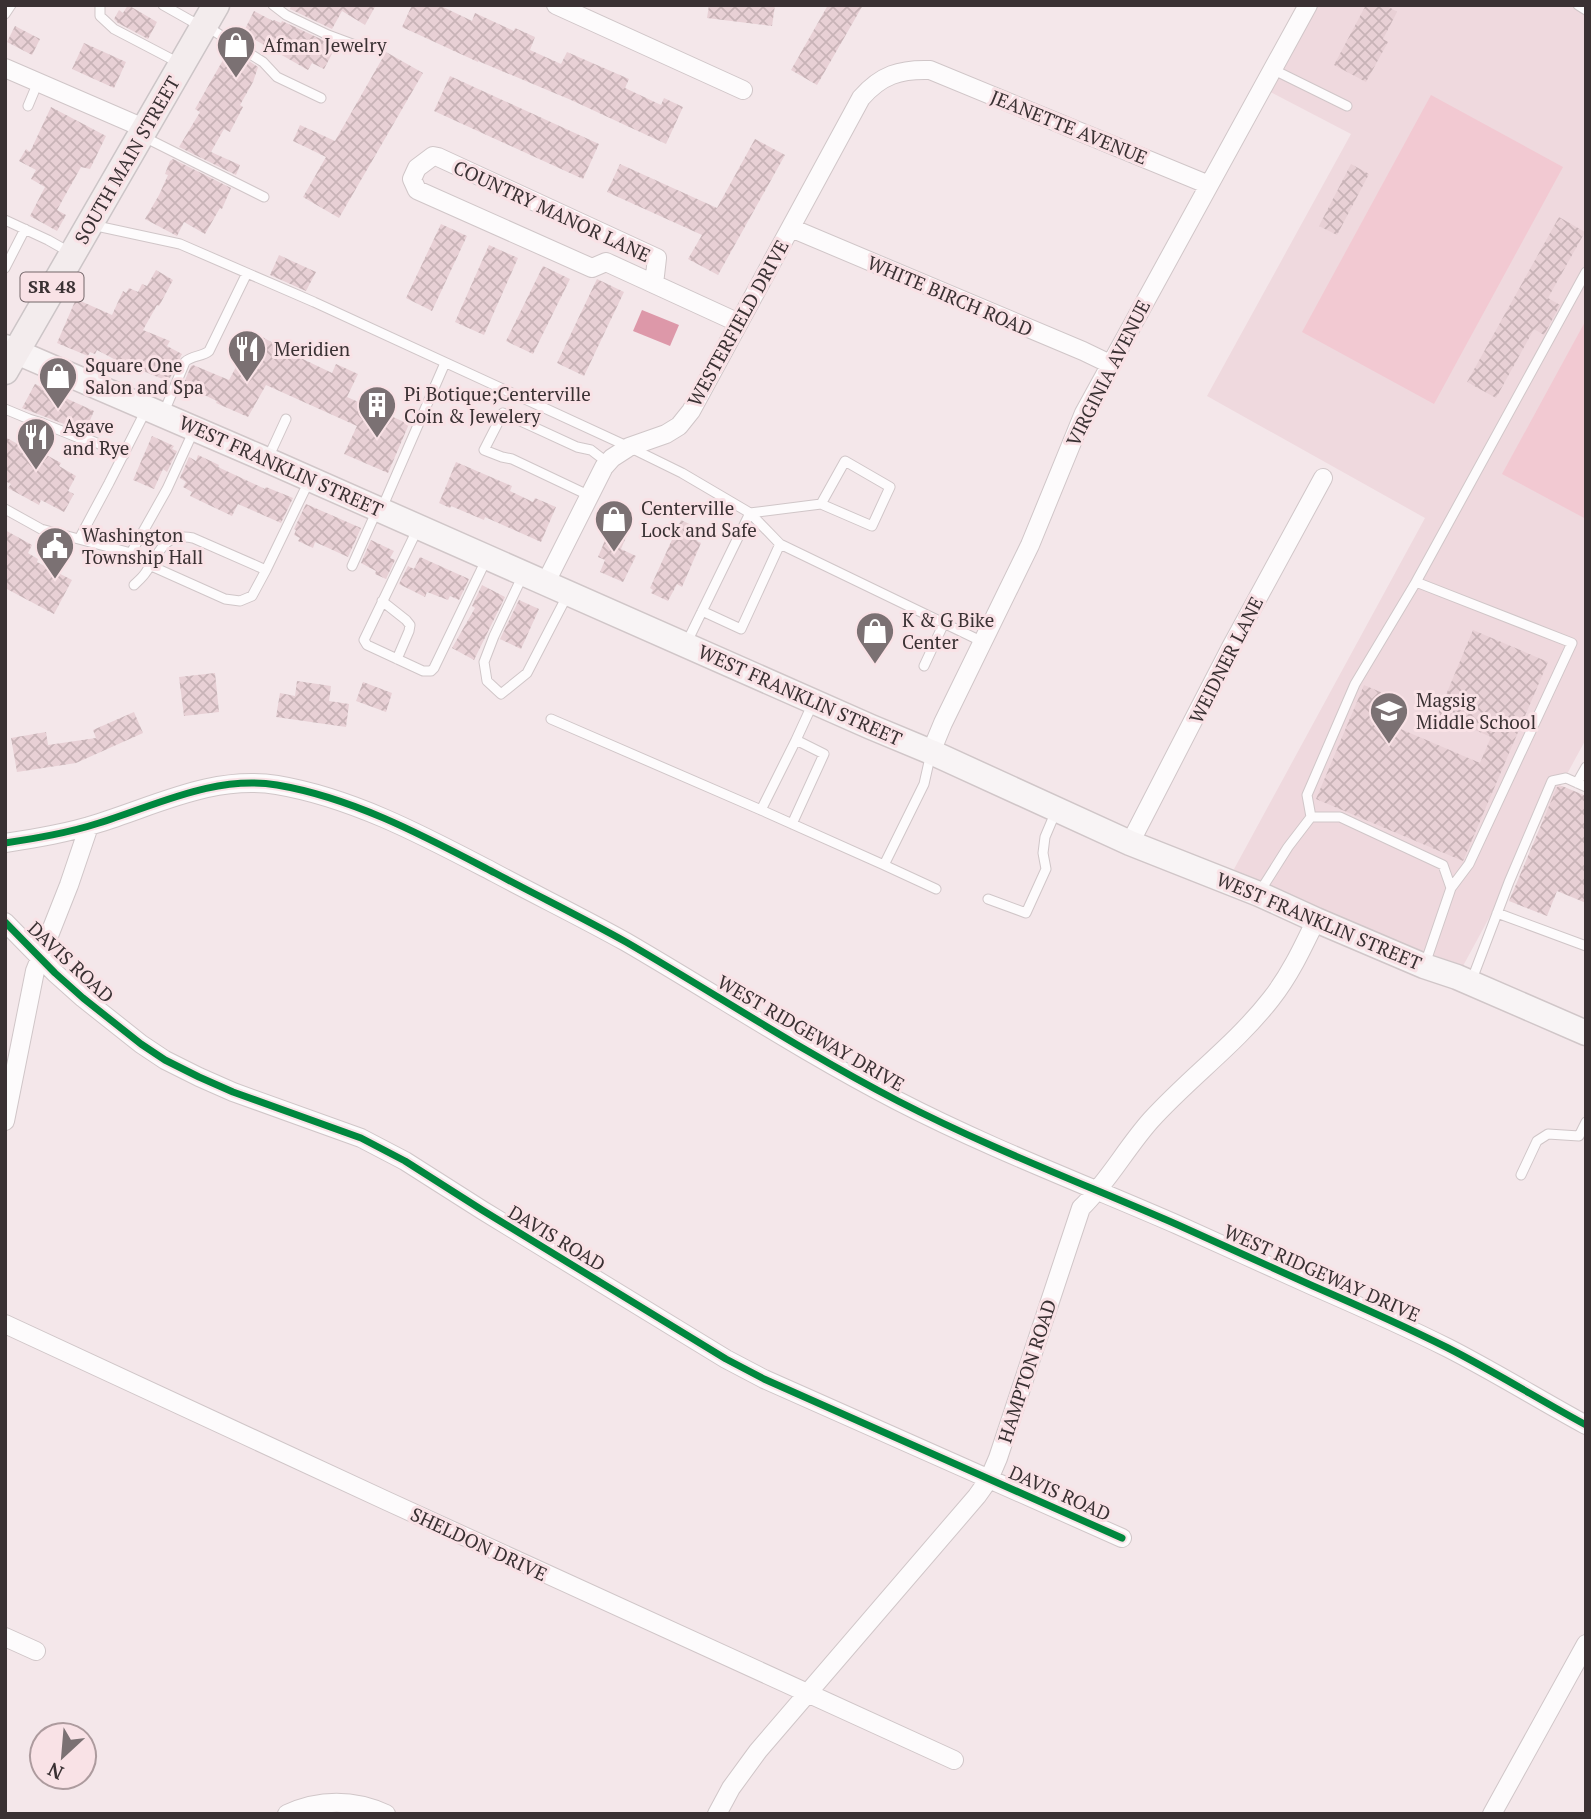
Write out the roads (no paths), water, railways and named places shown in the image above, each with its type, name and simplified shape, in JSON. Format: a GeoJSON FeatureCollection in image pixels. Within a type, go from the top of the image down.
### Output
{"type":"FeatureCollection","features":[{"type":"Feature","properties":{"kind":"main road","name":"SOUTH MAIN STREET"},"geometry":{"type":"LineString","coordinates":[[9,356],[90,224],[208,19]]}},
{"type":"Feature","properties":{"kind":"main road","name":"WEST FRANKLIN STREET"},"geometry":{"type":"LineString","coordinates":[[9,356],[195,428],[931,752],[1130,843],[1259,894],[1586,1033]]}},
{"type":"Feature","properties":{"kind":"street"},"geometry":{"type":"LineString","coordinates":[[556,5],[743,90]]}},
{"type":"Feature","properties":{"kind":"street","name":"VIRGINIA AVENUE"},"geometry":{"type":"LineString","coordinates":[[931,752],[1030,545],[1083,414],[1306,6]]}},
{"type":"Feature","properties":{"kind":"street"},"geometry":{"type":"LineString","coordinates":[[5,68],[144,132]]}},
{"type":"Feature","properties":{"kind":"street","name":"WESTERFIELD DRIVE"},"geometry":{"type":"LineString","coordinates":[[535,578],[612,458],[629,447],[666,434],[679,426],[691,411],[861,98],[881,79],[911,70],[930,70]]}},
{"type":"Feature","properties":{"kind":"street","name":"JEANETTE AVENUE"},"geometry":{"type":"LineString","coordinates":[[930,70],[1209,185]]}},
{"type":"Feature","properties":{"kind":"street","name":"COUNTRY MANOR LANE"},"geometry":{"type":"LineString","coordinates":[[654,284],[657,258],[438,157],[433,156],[417,168],[412,179],[417,190],[592,268],[606,262],[739,323]]}},
{"type":"Feature","properties":{"kind":"street","name":"WHITE BIRCH ROAD"},"geometry":{"type":"LineString","coordinates":[[791,228],[1110,364]]}},
{"type":"Feature","properties":{"kind":"street","name":"WEIDNER LANE"},"geometry":{"type":"LineString","coordinates":[[1130,843],[1231,647],[1323,478]]}},
{"type":"Feature","properties":{"kind":"street","name":"WEST RIDGEWAY DRIVE"},"geometry":{"type":"LineString","coordinates":[[5,844],[89,826],[164,799],[228,784],[276,785],[321,795],[374,814],[434,841],[623,940],[881,1092],[929,1117],[1382,1316],[1449,1349],[1586,1425]]}},
{"type":"Feature","properties":{"kind":"street"},"geometry":{"type":"LineString","coordinates":[[5,1121],[34,971],[69,885],[89,826]]}},
{"type":"Feature","properties":{"kind":"street","name":"HAMPTON ROAD"},"geometry":{"type":"LineString","coordinates":[[717,1814],[758,1751],[989,1479],[1081,1208],[1097,1192],[1130,1145],[1152,1120],[1272,998],[1296,962],[1316,920]]}},
{"type":"Feature","properties":{"kind":"street","name":"DAVIS ROAD"},"geometry":{"type":"LineString","coordinates":[[5,922],[83,998],[165,1060],[233,1091],[361,1138],[405,1161],[726,1359],[764,1379],[1122,1538]]}},
{"type":"Feature","properties":{"kind":"street","name":"SHELDON DRIVE"},"geometry":{"type":"LineString","coordinates":[[5,1324],[954,1760]]}},
{"type":"Feature","properties":{"kind":"street"},"geometry":{"type":"LineString","coordinates":[[5,1637],[36,1651]]}},
{"type":"Feature","properties":{"kind":"street"},"geometry":{"type":"LineString","coordinates":[[1492,1814],[1586,1644]]}},
{"type":"Feature","properties":{"kind":"street"},"geometry":{"type":"LineString","coordinates":[[286,1814],[302,1807],[327,1802],[357,1804],[386,1814]]}},
{"type":"Feature","properties":{"kind":"lane"},"geometry":{"type":"LineString","coordinates":[[5,14],[11,5]]}},
{"type":"Feature","properties":{"kind":"lane"},"geometry":{"type":"LineString","coordinates":[[100,5],[100,16],[114,29],[182,65]]}},
{"type":"Feature","properties":{"kind":"lane"},"geometry":{"type":"LineString","coordinates":[[163,5],[208,19],[277,76],[321,98]]}},
{"type":"Feature","properties":{"kind":"lane"},"geometry":{"type":"LineString","coordinates":[[273,5],[286,15],[355,45]]}},
{"type":"Feature","properties":{"kind":"lane"},"geometry":{"type":"LineString","coordinates":[[1578,5],[1586,10]]}},
{"type":"Feature","properties":{"kind":"lane"},"geometry":{"type":"LineString","coordinates":[[1272,69],[1347,106]]}},
{"type":"Feature","properties":{"kind":"lane"},"geometry":{"type":"LineString","coordinates":[[28,106],[38,82]]}},
{"type":"Feature","properties":{"kind":"lane"},"geometry":{"type":"LineString","coordinates":[[144,132],[264,197]]}},
{"type":"Feature","properties":{"kind":"lane"},"geometry":{"type":"LineString","coordinates":[[5,220],[72,254]]}},
{"type":"Feature","properties":{"kind":"lane"},"geometry":{"type":"LineString","coordinates":[[90,224],[180,244],[314,302],[629,447],[682,473],[750,513],[780,544],[982,642]]}},
{"type":"Feature","properties":{"kind":"lane"},"geometry":{"type":"LineString","coordinates":[[5,268],[25,229]]}},
{"type":"Feature","properties":{"kind":"lane"},"geometry":{"type":"LineString","coordinates":[[1259,894],[1288,847],[1311,817],[1307,795],[1355,684],[1416,582],[1586,272]]}},
{"type":"Feature","properties":{"kind":"lane"},"geometry":{"type":"LineString","coordinates":[[79,539],[124,455],[185,362],[188,358],[209,352],[247,273]]}},
{"type":"Feature","properties":{"kind":"lane"},"geometry":{"type":"LineString","coordinates":[[352,566],[445,363]]}},
{"type":"Feature","properties":{"kind":"lane"},"geometry":{"type":"LineString","coordinates":[[5,409],[124,455]]}},
{"type":"Feature","properties":{"kind":"lane"},"geometry":{"type":"LineString","coordinates":[[588,495],[512,459],[484,450],[503,413],[577,447],[591,450],[608,463]]}},
{"type":"Feature","properties":{"kind":"lane"},"geometry":{"type":"LineString","coordinates":[[267,460],[286,419]]}},
{"type":"Feature","properties":{"kind":"lane"},"geometry":{"type":"LineString","coordinates":[[131,553],[167,489],[195,428]]}},
{"type":"Feature","properties":{"kind":"lane"},"geometry":{"type":"LineString","coordinates":[[750,513],[821,504],[872,526],[890,486],[845,461],[821,504]]}},
{"type":"Feature","properties":{"kind":"lane"},"geometry":{"type":"LineString","coordinates":[[5,509],[41,529],[131,553],[149,565],[225,599],[240,601],[252,596],[310,478]]}},
{"type":"Feature","properties":{"kind":"lane"},"geometry":{"type":"LineString","coordinates":[[686,645],[750,513]]}},
{"type":"Feature","properties":{"kind":"lane"},"geometry":{"type":"LineString","coordinates":[[419,526],[365,634],[364,643],[423,671],[431,671],[434,668],[488,557]]}},
{"type":"Feature","properties":{"kind":"lane"},"geometry":{"type":"LineString","coordinates":[[134,585],[146,573],[156,554],[170,540],[183,536],[266,570]]}},
{"type":"Feature","properties":{"kind":"lane"},"geometry":{"type":"LineString","coordinates":[[702,611],[741,629],[780,544]]}},
{"type":"Feature","properties":{"kind":"lane"},"geometry":{"type":"LineString","coordinates":[[535,578],[494,636],[485,662],[487,681],[500,694],[527,673],[569,593]]}},
{"type":"Feature","properties":{"kind":"lane"},"geometry":{"type":"LineString","coordinates":[[1416,582],[1572,643],[1469,864],[1451,888],[1424,966]]}},
{"type":"Feature","properties":{"kind":"lane"},"geometry":{"type":"LineString","coordinates":[[382,601],[410,625],[410,631],[397,659]]}},
{"type":"Feature","properties":{"kind":"lane"},"geometry":{"type":"LineString","coordinates":[[924,666],[944,623]]}},
{"type":"Feature","properties":{"kind":"lane"},"geometry":{"type":"LineString","coordinates":[[761,810],[814,701]]}},
{"type":"Feature","properties":{"kind":"lane"},"geometry":{"type":"LineString","coordinates":[[551,719],[936,889]]}},
{"type":"Feature","properties":{"kind":"lane"},"geometry":{"type":"LineString","coordinates":[[792,824],[824,754],[796,740]]}},
{"type":"Feature","properties":{"kind":"lane"},"geometry":{"type":"LineString","coordinates":[[884,865],[924,784],[931,752]]}},
{"type":"Feature","properties":{"kind":"lane"},"geometry":{"type":"LineString","coordinates":[[1471,984],[1552,780],[1566,778],[1581,785],[1586,767]]}},
{"type":"Feature","properties":{"kind":"lane"},"geometry":{"type":"LineString","coordinates":[[989,899],[1026,913],[1046,869],[1043,853],[1045,837],[1057,809]]}},
{"type":"Feature","properties":{"kind":"lane"},"geometry":{"type":"LineString","coordinates":[[1311,817],[1340,817],[1443,865],[1451,888]]}},
{"type":"Feature","properties":{"kind":"lane"},"geometry":{"type":"LineString","coordinates":[[1497,913],[1586,946]]}},
{"type":"Feature","properties":{"kind":"lane"},"geometry":{"type":"LineString","coordinates":[[1521,1175],[1537,1142],[1548,1134],[1582,1139],[1586,1122]]}},
{"type":"Feature","properties":{"kind":"place","name":"Afman Jewelry"},"geometry":{"type":"Point","coordinates":[236,79]}},
{"type":"Feature","properties":{"kind":"place","name":"Meridien"},"geometry":{"type":"Point","coordinates":[247,383]}},
{"type":"Feature","properties":{"kind":"place","name":"Square One Salon and Spa"},"geometry":{"type":"Point","coordinates":[58,410]}},
{"type":"Feature","properties":{"kind":"place","name":"Pi Botique;Centerville Coin & Jewelery"},"geometry":{"type":"Point","coordinates":[377,439]}},
{"type":"Feature","properties":{"kind":"place","name":"Agave and Rye"},"geometry":{"type":"Point","coordinates":[36,471]}},
{"type":"Feature","properties":{"kind":"place","name":"Centerville Lock and Safe"},"geometry":{"type":"Point","coordinates":[614,553]}},
{"type":"Feature","properties":{"kind":"place","name":"Washington Township Hall"},"geometry":{"type":"Point","coordinates":[55,580]}},
{"type":"Feature","properties":{"kind":"place","name":"K & G Bike Center"},"geometry":{"type":"Point","coordinates":[875,665]}},
{"type":"Feature","properties":{"kind":"place","name":"Magsig Middle School"},"geometry":{"type":"Point","coordinates":[1389,745]}}]}
